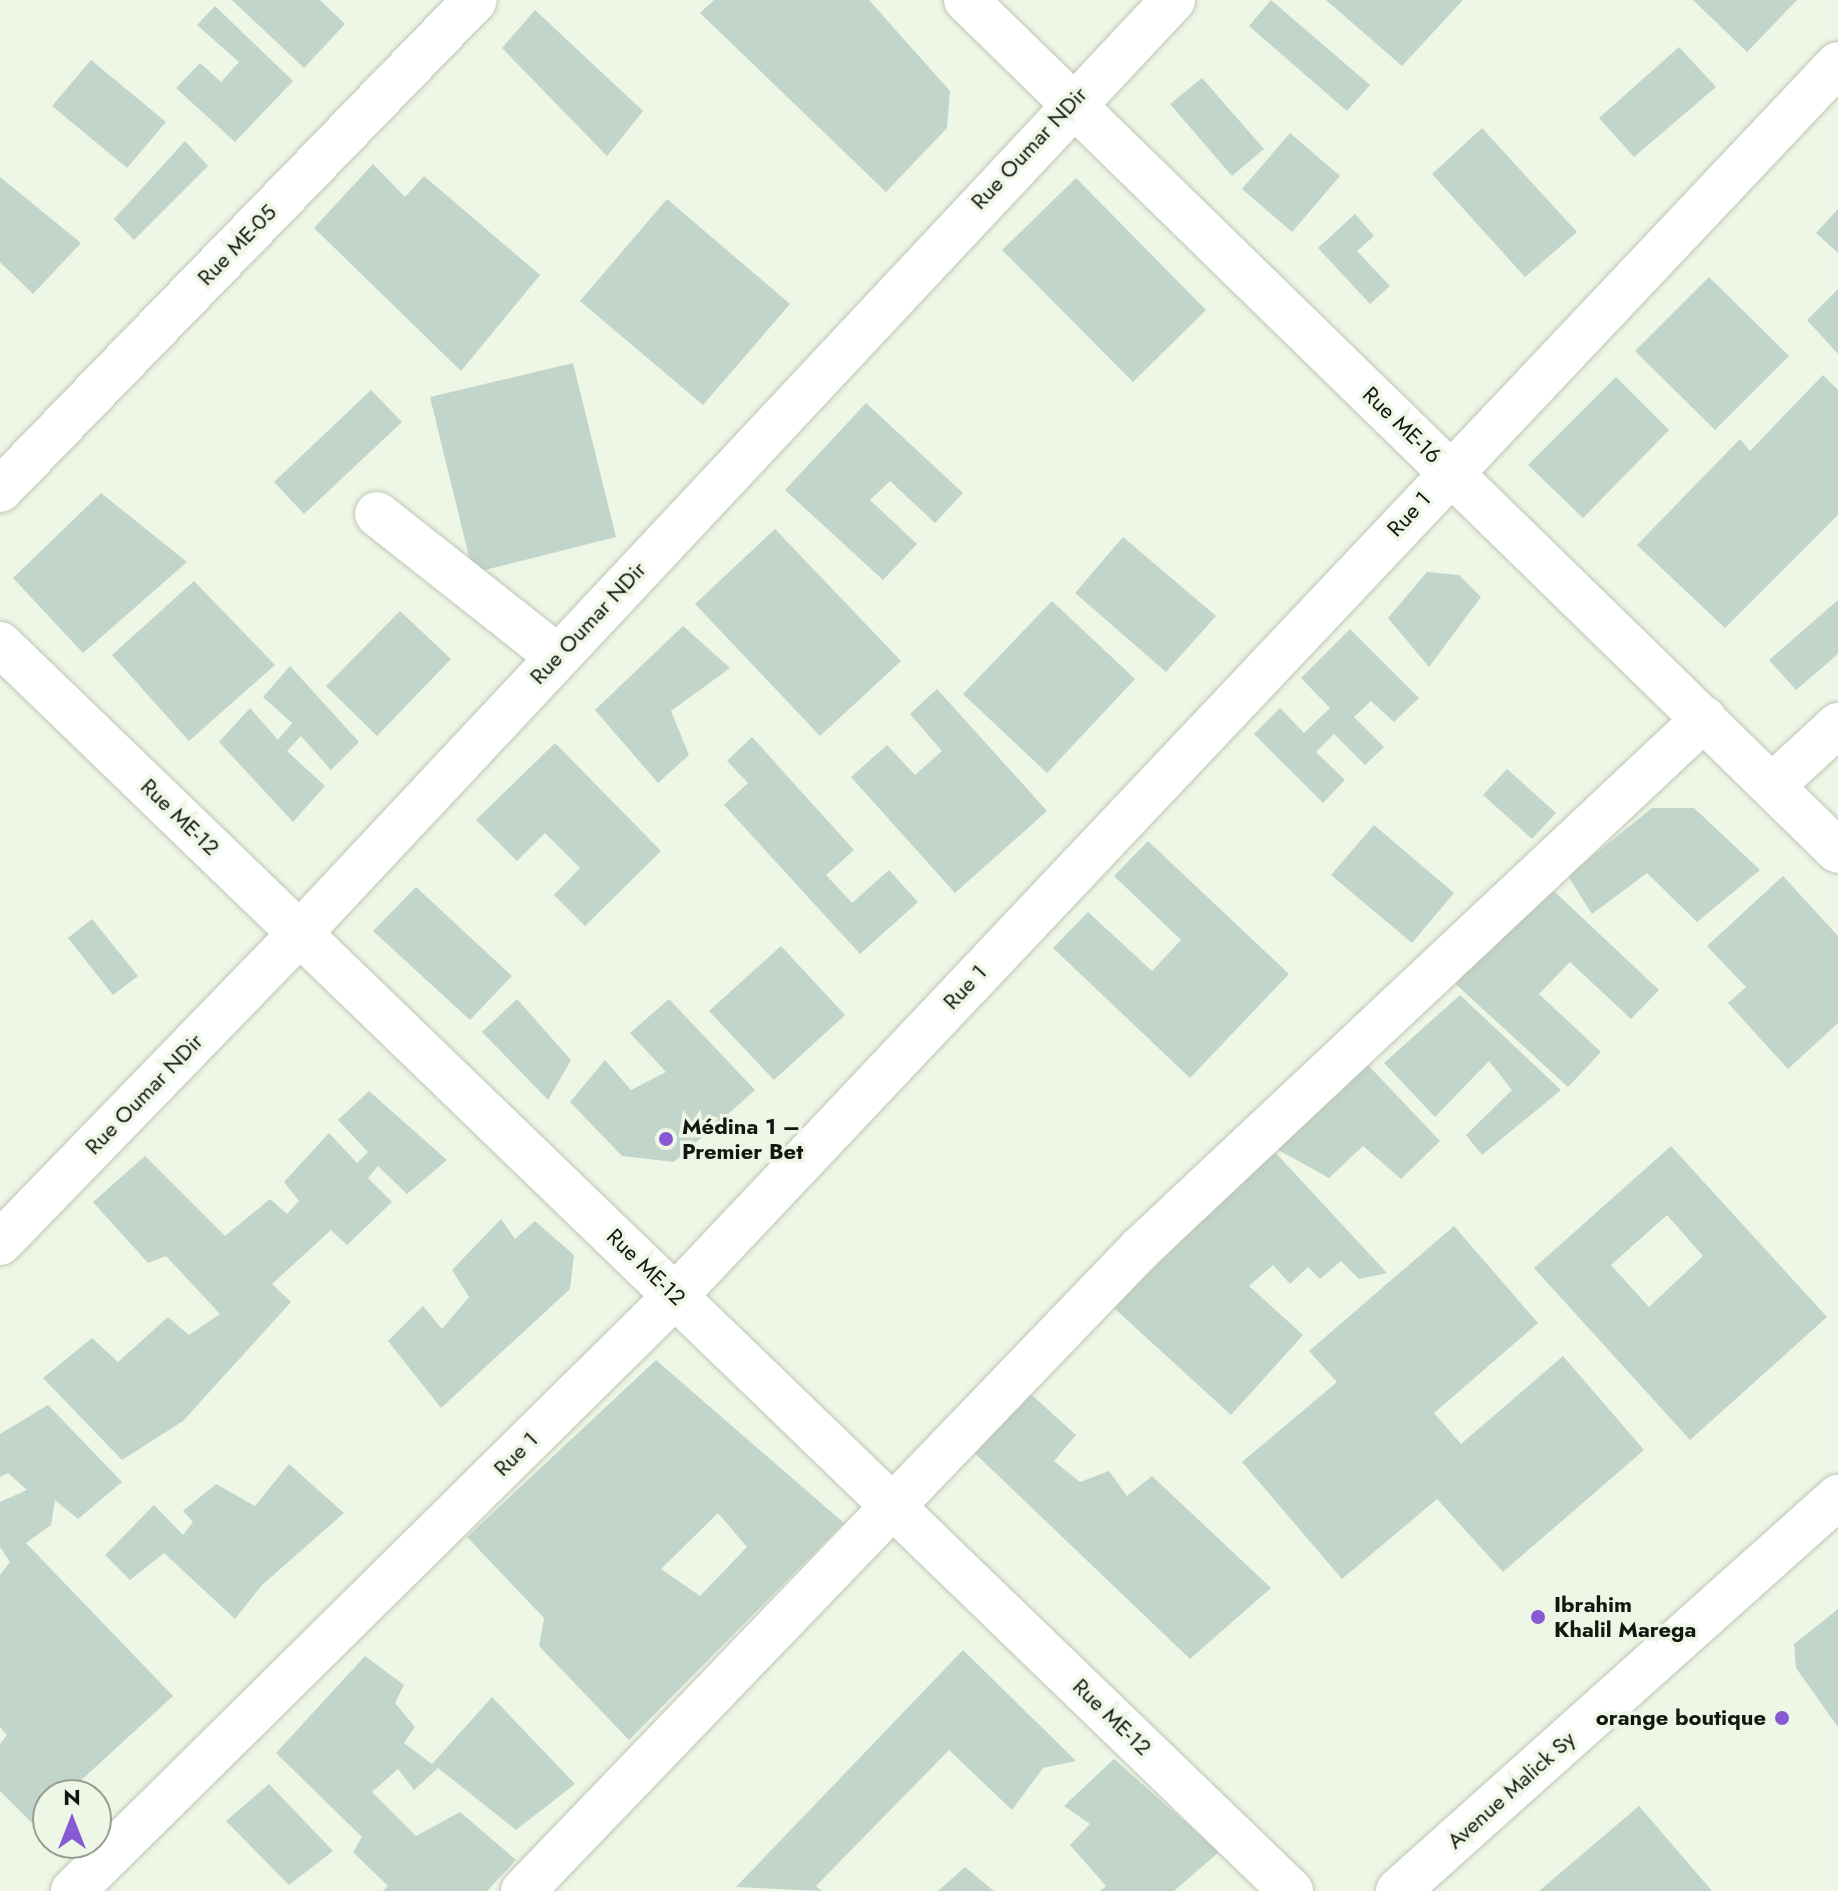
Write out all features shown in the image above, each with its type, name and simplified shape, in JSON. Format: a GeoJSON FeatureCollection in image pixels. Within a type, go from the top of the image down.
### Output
{"type":"FeatureCollection","features":[{"type":"Feature","properties":{"kind":"street","name":"Rue ME-05"},"geometry":{"type":"LineString","coordinates":[[0,490],[475,0]]}},
{"type":"Feature","properties":{"kind":"street","name":"Rue ME-16"},"geometry":{"type":"LineString","coordinates":[[966,0],[1838,851]]}},
{"type":"Feature","properties":{"kind":"street","name":"Rue Oumar NDir"},"geometry":{"type":"LineString","coordinates":[[0,1243],[300,933],[1071,102],[1173,0]]}},
{"type":"Feature","properties":{"kind":"street","name":"Rue 1"},"geometry":{"type":"LineString","coordinates":[[73,1891],[675,1296],[1449,471],[1838,64]]}},
{"type":"Feature","properties":{"kind":"street"},"geometry":{"type":"LineString","coordinates":[[377,514],[557,656]]}},
{"type":"Feature","properties":{"kind":"street","name":"Rue ME-12"},"geometry":{"type":"LineString","coordinates":[[0,644],[1291,1891]]}},
{"type":"Feature","properties":{"kind":"street"},"geometry":{"type":"LineString","coordinates":[[523,1891],[1141,1248],[1704,719]]}},
{"type":"Feature","properties":{"kind":"street"},"geometry":{"type":"LineString","coordinates":[[1772,786],[1838,725]]}},
{"type":"Feature","properties":{"kind":"street","name":"Avenue Malick Sy"},"geometry":{"type":"LineString","coordinates":[[1398,1891],[1838,1497]]}},
{"type":"Feature","properties":{"kind":"building"},"geometry":{"type":"Polygon","coordinates":[[[232,0],[320,0],[345,24],[304,68],[232,0]]]}},
{"type":"Feature","properties":{"kind":"building"},"geometry":{"type":"Polygon","coordinates":[[[714,0],[869,0],[950,91],[947,128],[886,192],[700,13],[714,0]]]}},
{"type":"Feature","properties":{"kind":"building"},"geometry":{"type":"Polygon","coordinates":[[[1271,0],[1370,85],[1347,111],[1249,26],[1271,0]]]}},
{"type":"Feature","properties":{"kind":"building"},"geometry":{"type":"Polygon","coordinates":[[[1326,0],[1463,0],[1402,66],[1326,0]]]}},
{"type":"Feature","properties":{"kind":"building"},"geometry":{"type":"Polygon","coordinates":[[[1693,0],[1797,0],[1747,52],[1693,0]]]}},
{"type":"Feature","properties":{"kind":"building"},"geometry":{"type":"Polygon","coordinates":[[[215,6],[293,81],[235,142],[176,88],[200,63],[221,82],[239,62],[197,25],[215,6]]]}},
{"type":"Feature","properties":{"kind":"building"},"geometry":{"type":"Polygon","coordinates":[[[535,10],[643,111],[607,156],[502,48],[535,10]]]}},
{"type":"Feature","properties":{"kind":"building"},"geometry":{"type":"Polygon","coordinates":[[[1679,47],[1716,87],[1634,157],[1599,118],[1679,47]]]}},
{"type":"Feature","properties":{"kind":"building"},"geometry":{"type":"Polygon","coordinates":[[[91,60],[166,122],[127,168],[52,106],[91,60]]]}},
{"type":"Feature","properties":{"kind":"building"},"geometry":{"type":"Polygon","coordinates":[[[1202,78],[1264,149],[1232,176],[1170,104],[1202,78]]]}},
{"type":"Feature","properties":{"kind":"building"},"geometry":{"type":"Polygon","coordinates":[[[1482,128],[1577,232],[1525,277],[1432,174],[1482,128]]]}},
{"type":"Feature","properties":{"kind":"building"},"geometry":{"type":"Polygon","coordinates":[[[1290,133],[1340,176],[1292,232],[1242,189],[1290,133]]]}},
{"type":"Feature","properties":{"kind":"building"},"geometry":{"type":"Polygon","coordinates":[[[185,141],[208,166],[134,240],[114,219],[185,141]]]}},
{"type":"Feature","properties":{"kind":"building"},"geometry":{"type":"Polygon","coordinates":[[[373,164],[405,197],[424,176],[540,275],[461,371],[314,228],[373,164]]]}},
{"type":"Feature","properties":{"kind":"building"},"geometry":{"type":"Polygon","coordinates":[[[0,177],[81,243],[33,294],[0,262],[0,177]]]}},
{"type":"Feature","properties":{"kind":"building"},"geometry":{"type":"Polygon","coordinates":[[[1076,178],[1206,310],[1133,382],[1002,250],[1076,178]]]}},
{"type":"Feature","properties":{"kind":"building"},"geometry":{"type":"Polygon","coordinates":[[[667,199],[790,304],[703,405],[580,301],[667,199]]]}},
{"type":"Feature","properties":{"kind":"building"},"geometry":{"type":"Polygon","coordinates":[[[1838,209],[1838,253],[1816,233],[1838,209]]]}},
{"type":"Feature","properties":{"kind":"building"},"geometry":{"type":"Polygon","coordinates":[[[1355,214],[1374,236],[1357,251],[1390,286],[1370,304],[1318,248],[1355,214]]]}},
{"type":"Feature","properties":{"kind":"building"},"geometry":{"type":"Polygon","coordinates":[[[1709,277],[1789,356],[1715,430],[1635,351],[1709,277]]]}},
{"type":"Feature","properties":{"kind":"building"},"geometry":{"type":"Polygon","coordinates":[[[1838,289],[1838,354],[1807,320],[1838,289]]]}},
{"type":"Feature","properties":{"kind":"building"},"geometry":{"type":"Polygon","coordinates":[[[573,363],[616,537],[473,573],[430,397],[573,363]]]}},
{"type":"Feature","properties":{"kind":"building"},"geometry":{"type":"Polygon","coordinates":[[[1823,375],[1838,390],[1838,515],[1725,628],[1637,545],[1740,439],[1750,451],[1823,375]]]}},
{"type":"Feature","properties":{"kind":"building"},"geometry":{"type":"Polygon","coordinates":[[[1616,377],[1669,430],[1583,518],[1528,465],[1616,377]]]}},
{"type":"Feature","properties":{"kind":"building"},"geometry":{"type":"Polygon","coordinates":[[[371,390],[402,422],[304,514],[274,482],[371,390]]]}},
{"type":"Feature","properties":{"kind":"building"},"geometry":{"type":"Polygon","coordinates":[[[866,403],[963,493],[935,523],[890,481],[870,500],[917,544],[883,580],[785,490],[866,403]]]}},
{"type":"Feature","properties":{"kind":"building"},"geometry":{"type":"Polygon","coordinates":[[[101,493],[187,562],[83,653],[13,578],[101,493]]]}},
{"type":"Feature","properties":{"kind":"building"},"geometry":{"type":"Polygon","coordinates":[[[775,529],[901,661],[820,736],[695,604],[775,529]]]}},
{"type":"Feature","properties":{"kind":"building"},"geometry":{"type":"Polygon","coordinates":[[[1123,537],[1216,616],[1166,672],[1075,593],[1123,537]]]}},
{"type":"Feature","properties":{"kind":"building"},"geometry":{"type":"Polygon","coordinates":[[[1427,572],[1459,575],[1481,597],[1429,667],[1388,618],[1427,572]]]}},
{"type":"Feature","properties":{"kind":"building"},"geometry":{"type":"Polygon","coordinates":[[[194,581],[275,665],[189,741],[112,655],[194,581]]]}},
{"type":"Feature","properties":{"kind":"building"},"geometry":{"type":"Polygon","coordinates":[[[1838,600],[1838,654],[1796,690],[1769,660],[1838,600]]]}},
{"type":"Feature","properties":{"kind":"building"},"geometry":{"type":"Polygon","coordinates":[[[1052,601],[1135,679],[1047,773],[963,694],[1052,601]]]}},
{"type":"Feature","properties":{"kind":"building"},"geometry":{"type":"Polygon","coordinates":[[[400,611],[451,659],[377,736],[326,686],[400,611]]]}},
{"type":"Feature","properties":{"kind":"building"},"geometry":{"type":"Polygon","coordinates":[[[683,626],[730,668],[671,711],[689,755],[658,783],[595,710],[683,626]]]}},
{"type":"Feature","properties":{"kind":"building"},"geometry":{"type":"Polygon","coordinates":[[[1350,629],[1419,698],[1394,722],[1371,701],[1354,717],[1384,747],[1365,765],[1334,734],[1316,752],[1345,780],[1323,803],[1254,734],[1280,708],[1304,733],[1330,708],[1301,678],[1350,629]]]}},
{"type":"Feature","properties":{"kind":"building"},"geometry":{"type":"Polygon","coordinates":[[[290,666],[359,742],[331,770],[301,736],[287,751],[325,786],[293,822],[219,742],[250,708],[278,740],[292,723],[263,697],[290,666]]]}},
{"type":"Feature","properties":{"kind":"building"},"geometry":{"type":"Polygon","coordinates":[[[937,689],[1047,811],[955,893],[851,777],[887,745],[915,775],[942,751],[910,714],[937,689]]]}},
{"type":"Feature","properties":{"kind":"building"},"geometry":{"type":"Polygon","coordinates":[[[752,737],[854,850],[826,875],[852,903],[889,870],[918,902],[860,954],[724,805],[748,783],[727,761],[752,737]]]}},
{"type":"Feature","properties":{"kind":"building"},"geometry":{"type":"Polygon","coordinates":[[[555,743],[661,851],[585,926],[554,895],[580,868],[545,833],[517,861],[476,820],[555,743]]]}},
{"type":"Feature","properties":{"kind":"building"},"geometry":{"type":"Polygon","coordinates":[[[1507,769],[1556,813],[1532,839],[1483,795],[1507,769]]]}},
{"type":"Feature","properties":{"kind":"building"},"geometry":{"type":"Polygon","coordinates":[[[1652,808],[1694,808],[1760,870],[1697,922],[1647,873],[1592,914],[1568,876],[1652,808]]]}},
{"type":"Feature","properties":{"kind":"building"},"geometry":{"type":"Polygon","coordinates":[[[1374,825],[1454,893],[1412,943],[1331,875],[1374,825]]]}},
{"type":"Feature","properties":{"kind":"building"},"geometry":{"type":"Polygon","coordinates":[[[1148,841],[1289,974],[1190,1078],[1053,948],[1088,912],[1152,971],[1181,940],[1114,876],[1148,841]]]}},
{"type":"Feature","properties":{"kind":"building"},"geometry":{"type":"Polygon","coordinates":[[[1783,876],[1838,936],[1838,1023],[1788,1069],[1728,1003],[1746,987],[1707,946],[1783,876]]]}},
{"type":"Feature","properties":{"kind":"building"},"geometry":{"type":"Polygon","coordinates":[[[1541,879],[1659,990],[1631,1019],[1570,962],[1539,994],[1601,1052],[1568,1087],[1449,978],[1541,879]]]}},
{"type":"Feature","properties":{"kind":"building"},"geometry":{"type":"Polygon","coordinates":[[[416,887],[512,976],[470,1020],[373,931],[416,887]]]}},
{"type":"Feature","properties":{"kind":"building"},"geometry":{"type":"Polygon","coordinates":[[[92,919],[138,976],[113,995],[68,938],[92,919]]]}},
{"type":"Feature","properties":{"kind":"building"},"geometry":{"type":"Polygon","coordinates":[[[781,946],[845,1015],[774,1080],[709,1011],[781,946]]]}},
{"type":"Feature","properties":{"kind":"building"},"geometry":{"type":"Polygon","coordinates":[[[1460,995],[1561,1090],[1482,1155],[1466,1135],[1512,1090],[1489,1061],[1435,1117],[1384,1063],[1460,995]]]}},
{"type":"Feature","properties":{"kind":"building"},"geometry":{"type":"Polygon","coordinates":[[[517,999],[571,1060],[548,1100],[482,1032],[517,999]]]}},
{"type":"Feature","properties":{"kind":"building"},"geometry":{"type":"Polygon","coordinates":[[[669,999],[755,1090],[674,1162],[622,1156],[570,1102],[605,1060],[631,1090],[666,1072],[630,1033],[669,999]]]}},
{"type":"Feature","properties":{"kind":"building"},"geometry":{"type":"Polygon","coordinates":[[[1368,1065],[1440,1141],[1401,1179],[1363,1146],[1329,1178],[1273,1147],[1368,1065]]]}},
{"type":"Feature","properties":{"kind":"building"},"geometry":{"type":"Polygon","coordinates":[[[369,1091],[447,1160],[407,1194],[378,1166],[368,1178],[392,1202],[347,1245],[331,1230],[272,1284],[291,1302],[183,1421],[122,1460],[43,1378],[92,1338],[118,1362],[168,1317],[189,1335],[220,1314],[166,1256],[148,1263],[93,1202],[145,1156],[225,1236],[270,1199],[287,1214],[299,1201],[284,1182],[329,1133],[357,1163],[368,1152],[338,1120],[369,1091]]]}},
{"type":"Feature","properties":{"kind":"building"},"geometry":{"type":"Polygon","coordinates":[[[1671,1146],[1827,1317],[1690,1440],[1534,1268],[1671,1146]],[[1667,1215],[1611,1265],[1649,1307],[1703,1256],[1667,1215]]]}},
{"type":"Feature","properties":{"kind":"building"},"geometry":{"type":"Polygon","coordinates":[[[1273,1150],[1387,1273],[1359,1279],[1341,1261],[1320,1279],[1308,1267],[1290,1284],[1273,1265],[1249,1286],[1303,1335],[1231,1415],[1114,1308],[1273,1150]]]}},
{"type":"Feature","properties":{"kind":"building"},"geometry":{"type":"Polygon","coordinates":[[[501,1219],[515,1239],[535,1221],[574,1255],[570,1289],[441,1408],[388,1341],[423,1306],[442,1329],[469,1297],[452,1270],[501,1219]]]}},
{"type":"Feature","properties":{"kind":"building"},"geometry":{"type":"Polygon","coordinates":[[[1454,1226],[1538,1323],[1434,1413],[1461,1444],[1563,1356],[1644,1450],[1503,1572],[1437,1499],[1342,1579],[1242,1462],[1337,1382],[1309,1351],[1454,1226]]]}},
{"type":"Feature","properties":{"kind":"building"},"geometry":{"type":"Polygon","coordinates":[[[656,1360],[844,1523],[629,1740],[539,1646],[544,1618],[467,1537],[656,1360]],[[718,1513],[661,1569],[700,1596],[747,1547],[718,1513]]]}},
{"type":"Feature","properties":{"kind":"building"},"geometry":{"type":"Polygon","coordinates":[[[1024,1388],[1076,1435],[1054,1461],[1080,1482],[1109,1471],[1127,1496],[1152,1476],[1271,1588],[1190,1659],[963,1442],[1024,1388]]]}},
{"type":"Feature","properties":{"kind":"building"},"geometry":{"type":"Polygon","coordinates":[[[48,1405],[122,1482],[78,1519],[55,1500],[51,1525],[26,1543],[173,1696],[82,1779],[32,1779],[32,1823],[0,1791],[0,1744],[7,1735],[0,1727],[0,1575],[10,1562],[0,1547],[0,1502],[27,1490],[8,1473],[0,1477],[0,1434],[48,1405]]]}},
{"type":"Feature","properties":{"kind":"building"},"geometry":{"type":"Polygon","coordinates":[[[289,1464],[344,1513],[262,1585],[235,1619],[164,1553],[130,1580],[105,1555],[154,1505],[183,1535],[193,1522],[183,1511],[216,1484],[255,1506],[289,1464]]]}},
{"type":"Feature","properties":{"kind":"building"},"geometry":{"type":"Polygon","coordinates":[[[1838,1609],[1838,1727],[1796,1668],[1794,1644],[1838,1609]]]}},
{"type":"Feature","properties":{"kind":"building"},"geometry":{"type":"Polygon","coordinates":[[[963,1650],[1076,1761],[1043,1768],[1012,1810],[949,1750],[816,1886],[822,1891],[736,1887],[963,1650]]]}},
{"type":"Feature","properties":{"kind":"building"},"geometry":{"type":"Polygon","coordinates":[[[365,1656],[404,1685],[395,1703],[415,1727],[404,1743],[432,1764],[492,1697],[575,1784],[516,1830],[438,1768],[414,1790],[398,1769],[372,1792],[416,1836],[460,1812],[516,1860],[487,1891],[383,1891],[388,1886],[353,1852],[362,1837],[276,1753],[365,1656]]]}},
{"type":"Feature","properties":{"kind":"building"},"geometry":{"type":"Polygon","coordinates":[[[1114,1759],[1219,1852],[1174,1891],[1100,1891],[1106,1886],[1070,1845],[1090,1824],[1064,1806],[1114,1759]]]}},
{"type":"Feature","properties":{"kind":"building"},"geometry":{"type":"Polygon","coordinates":[[[269,1784],[333,1851],[289,1885],[226,1821],[269,1784]]]}},
{"type":"Feature","properties":{"kind":"building"},"geometry":{"type":"Polygon","coordinates":[[[1639,1806],[1712,1891],[1539,1891],[1639,1806]]]}},
{"type":"Feature","properties":{"kind":"building"},"geometry":{"type":"Polygon","coordinates":[[[965,1867],[994,1891],[938,1891],[965,1867]]]}},
{"type":"Feature","properties":{"kind":"place","name":"Médina 1 – Premier Bet"},"geometry":{"type":"Point","coordinates":[666,1139]}},
{"type":"Feature","properties":{"kind":"place","name":"Ibrahim Khalil Marega"},"geometry":{"type":"Point","coordinates":[1538,1617]}},
{"type":"Feature","properties":{"kind":"place","name":"orange boutique"},"geometry":{"type":"Point","coordinates":[1782,1718]}}]}
